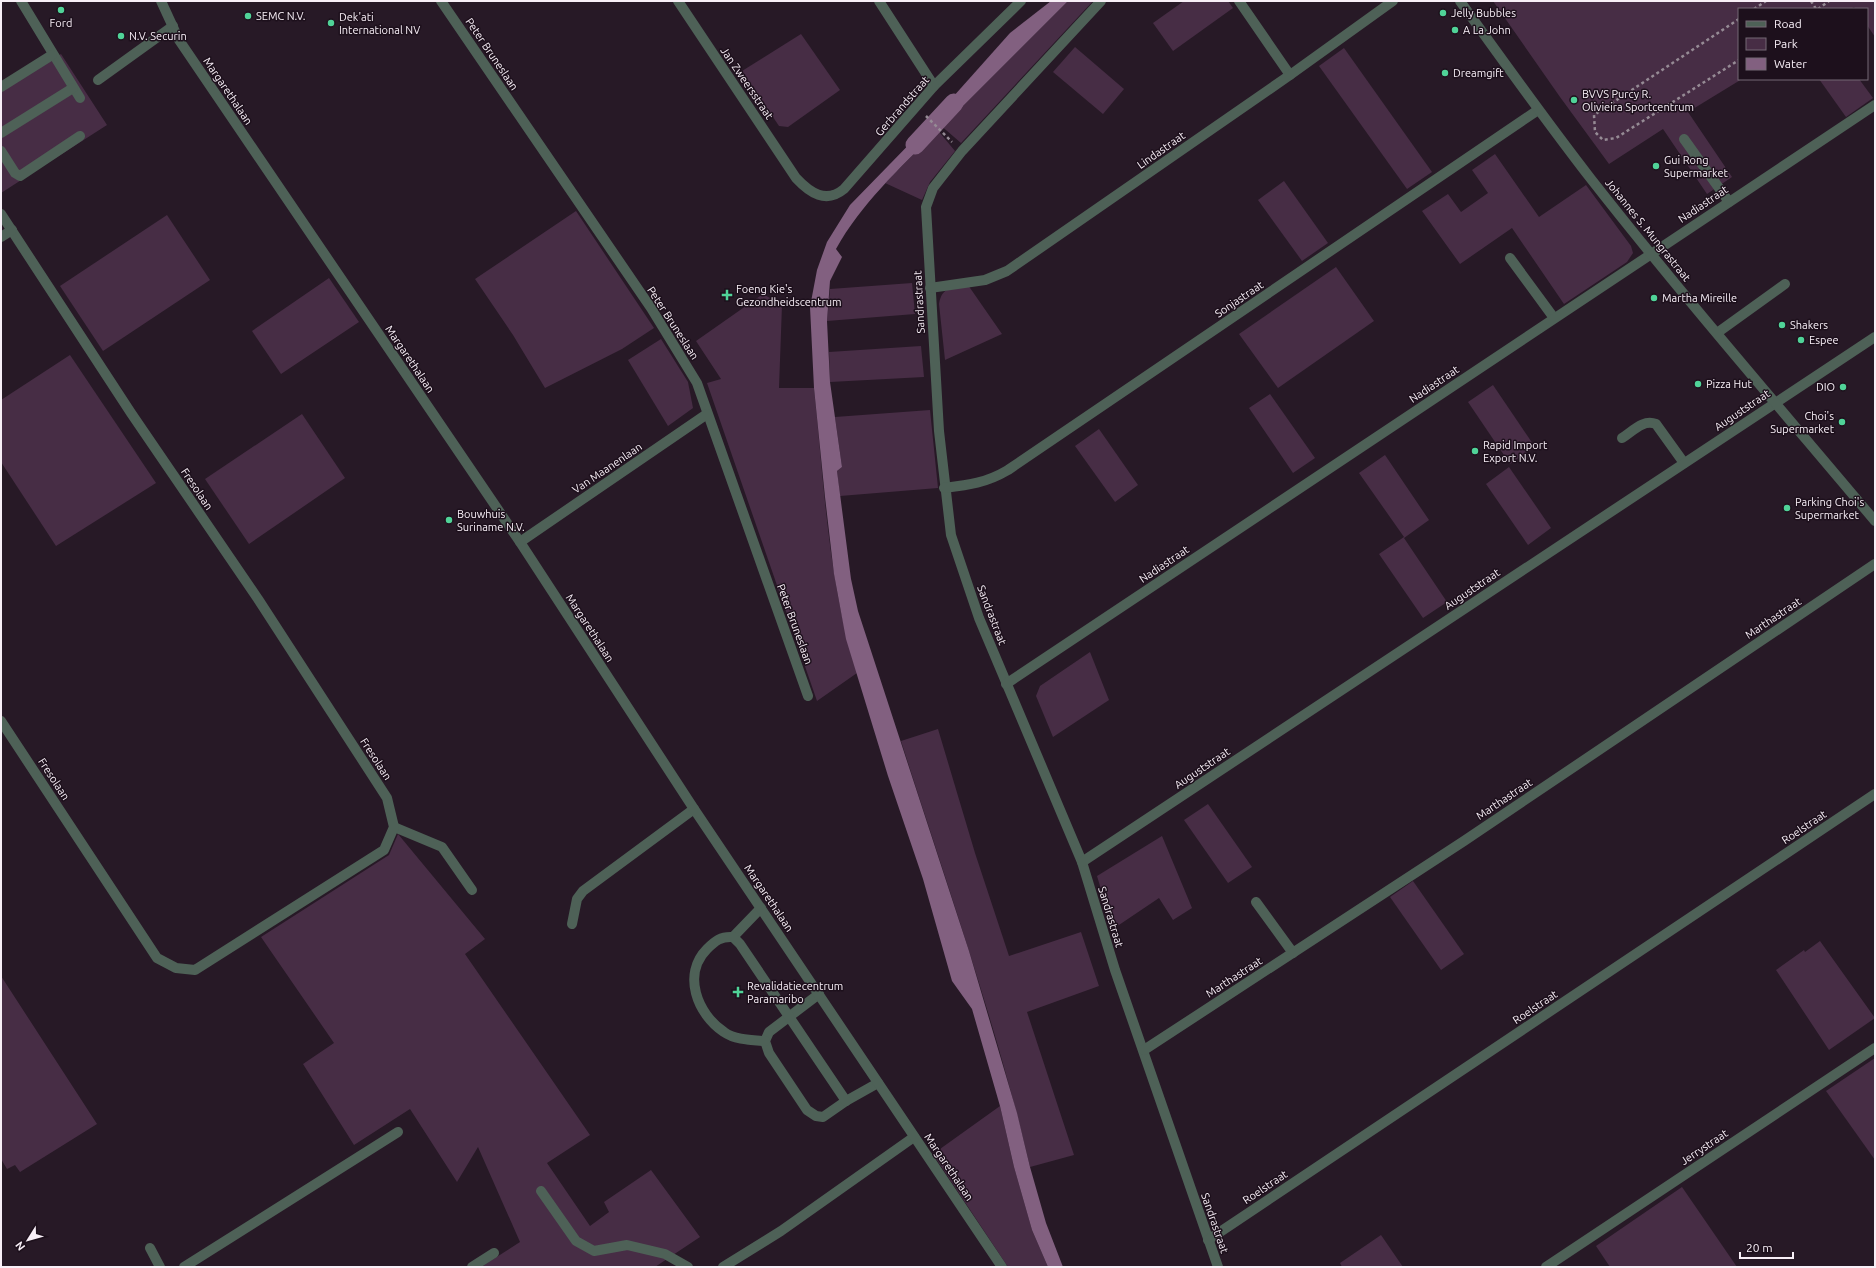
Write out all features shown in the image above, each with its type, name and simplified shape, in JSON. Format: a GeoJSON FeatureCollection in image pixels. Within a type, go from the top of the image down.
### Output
{"type":"FeatureCollection","features":[{"type":"Feature","properties":{"kind":"street"},"geometry":{"type":"LineString","coordinates":[[22,1],[52,55],[80,98]]}},
{"type":"Feature","properties":{"kind":"street","name":"Margarethalaan"},"geometry":{"type":"LineString","coordinates":[[161,1],[179,40],[520,542],[694,809],[1002,1267]]}},
{"type":"Feature","properties":{"kind":"street","name":"Peter Bruneslaan"},"geometry":{"type":"LineString","coordinates":[[442,1],[651,308],[697,383],[808,696]]}},
{"type":"Feature","properties":{"kind":"street","name":"Jan Zweersstraat"},"geometry":{"type":"LineString","coordinates":[[678,1],[796,178]]}},
{"type":"Feature","properties":{"kind":"street"},"geometry":{"type":"LineString","coordinates":[[879,1],[934,86]]}},
{"type":"Feature","properties":{"kind":"street","name":"Gerbrandstraat"},"geometry":{"type":"LineString","coordinates":[[796,178],[806,188],[816,193],[827,197],[837,195],[844,189],[934,86],[1021,1]]}},
{"type":"Feature","properties":{"kind":"street","name":"Sandrastraat"},"geometry":{"type":"LineString","coordinates":[[1101,1],[962,151],[933,188],[926,207],[944,488],[951,535],[979,618],[1082,862],[1115,970],[1218,1267]]}},
{"type":"Feature","properties":{"kind":"street"},"geometry":{"type":"LineString","coordinates":[[1239,1],[1290,75]]}},
{"type":"Feature","properties":{"kind":"street","name":"Lindastraat"},"geometry":{"type":"LineString","coordinates":[[930,288],[985,280],[1007,271],[1290,75],[1393,1]]}},
{"type":"Feature","properties":{"kind":"street","name":"Johannes S. Mungrastraat"},"geometry":{"type":"LineString","coordinates":[[1460,1],[1538,110],[1651,253],[1875,521]]}},
{"type":"Feature","properties":{"kind":"street"},"geometry":{"type":"LineString","coordinates":[[98,80],[173,26]]}},
{"type":"Feature","properties":{"kind":"street"},"geometry":{"type":"LineString","coordinates":[[1,87],[52,55]]}},
{"type":"Feature","properties":{"kind":"street"},"geometry":{"type":"LineString","coordinates":[[1,133],[73,88]]}},
{"type":"Feature","properties":{"kind":"street","name":"Nadiastraat"},"geometry":{"type":"LineString","coordinates":[[1006,684],[1875,105]]}},
{"type":"Feature","properties":{"kind":"street","name":"Sonjastraat"},"geometry":{"type":"LineString","coordinates":[[944,488],[977,484],[992,479],[1008,470],[1538,110]]}},
{"type":"Feature","properties":{"kind":"street"},"geometry":{"type":"LineString","coordinates":[[1,151],[15,173],[20,176],[80,136]]}},
{"type":"Feature","properties":{"kind":"street"},"geometry":{"type":"LineString","coordinates":[[1684,138],[1729,202]]}},
{"type":"Feature","properties":{"kind":"street","name":"Fresolaan"},"geometry":{"type":"LineString","coordinates":[[1,214],[131,413],[258,599],[387,798],[394,827],[384,850],[195,970],[176,968],[157,958],[1,721]]}},
{"type":"Feature","properties":{"kind":"street"},"geometry":{"type":"LineString","coordinates":[[1,237],[12,230]]}},
{"type":"Feature","properties":{"kind":"street"},"geometry":{"type":"LineString","coordinates":[[1510,258],[1554,318]]}},
{"type":"Feature","properties":{"kind":"street"},"geometry":{"type":"LineString","coordinates":[[1717,333],[1785,284]]}},
{"type":"Feature","properties":{"kind":"street","name":"Auguststraat"},"geometry":{"type":"LineString","coordinates":[[1082,862],[1875,336]]}},
{"type":"Feature","properties":{"kind":"street","name":"Van Maanenlaan"},"geometry":{"type":"LineString","coordinates":[[520,542],[708,414]]}},
{"type":"Feature","properties":{"kind":"street"},"geometry":{"type":"LineString","coordinates":[[1622,438],[1645,423],[1650,422],[1656,424],[1684,463]]}},
{"type":"Feature","properties":{"kind":"street","name":"Marthastraat"},"geometry":{"type":"LineString","coordinates":[[1144,1050],[1471,837],[1875,564]]}},
{"type":"Feature","properties":{"kind":"street","name":"Roelstraat"},"geometry":{"type":"LineString","coordinates":[[1208,1240],[1875,794]]}},
{"type":"Feature","properties":{"kind":"street"},"geometry":{"type":"LineString","coordinates":[[572,924],[577,899],[583,891],[694,809]]}},
{"type":"Feature","properties":{"kind":"street"},"geometry":{"type":"LineString","coordinates":[[394,827],[442,847],[472,890]]}},
{"type":"Feature","properties":{"kind":"street"},"geometry":{"type":"LineString","coordinates":[[1256,902],[1293,953]]}},
{"type":"Feature","properties":{"kind":"street"},"geometry":{"type":"LineString","coordinates":[[733,937],[761,908]]}},
{"type":"Feature","properties":{"kind":"street"},"geometry":{"type":"LineString","coordinates":[[765,1041],[740,1039],[724,1033],[712,1022],[696,998],[693,981],[699,957],[716,941],[724,936],[733,937],[754,963],[846,1101]]}},
{"type":"Feature","properties":{"kind":"street"},"geometry":{"type":"LineString","coordinates":[[819,994],[769,1032],[765,1041],[769,1053],[807,1110],[816,1116],[823,1117],[846,1101],[878,1083]]}},
{"type":"Feature","properties":{"kind":"street","name":"Jerrystraat"},"geometry":{"type":"LineString","coordinates":[[1546,1267],[1875,1048]]}},
{"type":"Feature","properties":{"kind":"street"},"geometry":{"type":"LineString","coordinates":[[184,1267],[398,1132]]}},
{"type":"Feature","properties":{"kind":"street"},"geometry":{"type":"LineString","coordinates":[[723,1267],[781,1231],[914,1137]]}},
{"type":"Feature","properties":{"kind":"street"},"geometry":{"type":"LineString","coordinates":[[541,1191],[576,1241],[584,1246],[594,1250],[627,1245],[665,1254],[688,1267]]}},
{"type":"Feature","properties":{"kind":"street"},"geometry":{"type":"LineString","coordinates":[[150,1248],[160,1267]]}},
{"type":"Feature","properties":{"kind":"street"},"geometry":{"type":"LineString","coordinates":[[472,1267],[494,1253]]}},
{"type":"Feature","properties":{"kind":"path"},"geometry":{"type":"LineString","coordinates":[[1756,8],[1766,1]]}},
{"type":"Feature","properties":{"kind":"path"},"geometry":{"type":"LineString","coordinates":[[1819,8],[1830,1]]}},
{"type":"Feature","properties":{"kind":"path"},"geometry":{"type":"LineString","coordinates":[[1738,20],[1594,115],[1595,132],[1603,140],[1616,138],[1738,61]]}},
{"type":"Feature","properties":{"kind":"path"},"geometry":{"type":"LineString","coordinates":[[928,117],[943,133]]}},
{"type":"Feature","properties":{"kind":"green space"},"geometry":{"type":"Polygon","coordinates":[[[1068,1],[1093,1],[961,143],[939,124],[948,121],[1068,1]]]}},
{"type":"Feature","properties":{"kind":"green space"},"geometry":{"type":"Polygon","coordinates":[[[1184,1],[1228,1],[1233,8],[1173,51],[1153,23],[1184,1]]]}},
{"type":"Feature","properties":{"kind":"green space"},"geometry":{"type":"Polygon","coordinates":[[[1493,1],[1875,1],[1875,37],[1868,26],[1868,8],[1738,8],[1738,80],[1740,80],[1688,112],[1732,177],[1707,194],[1663,129],[1609,164],[1493,1]]]}},
{"type":"Feature","properties":{"kind":"green space"},"geometry":{"type":"Polygon","coordinates":[[[801,34],[840,90],[788,127],[779,126],[742,71],[801,34]]]}},
{"type":"Feature","properties":{"kind":"green space"},"geometry":{"type":"Polygon","coordinates":[[[1075,47],[1124,89],[1103,114],[1053,72],[1075,47]]]}},
{"type":"Feature","properties":{"kind":"green space"},"geometry":{"type":"Polygon","coordinates":[[[1344,48],[1432,172],[1407,189],[1319,66],[1344,48]]]}},
{"type":"Feature","properties":{"kind":"green space"},"geometry":{"type":"Polygon","coordinates":[[[61,54],[107,125],[1,193],[1,89],[3,90],[61,54]]]}},
{"type":"Feature","properties":{"kind":"green space"},"geometry":{"type":"Polygon","coordinates":[[[1820,80],[1860,80],[1873,98],[1846,117],[1820,80]]]}},
{"type":"Feature","properties":{"kind":"green space"},"geometry":{"type":"Polygon","coordinates":[[[935,133],[940,133],[955,151],[930,182],[922,200],[885,183],[935,133]]]}},
{"type":"Feature","properties":{"kind":"green space"},"geometry":{"type":"Polygon","coordinates":[[[1495,154],[1539,217],[1586,185],[1631,246],[1633,253],[1627,262],[1564,304],[1512,228],[1460,264],[1422,211],[1448,194],[1461,212],[1488,193],[1472,170],[1495,154]]]}},
{"type":"Feature","properties":{"kind":"green space"},"geometry":{"type":"Polygon","coordinates":[[[1284,181],[1328,243],[1302,261],[1258,200],[1284,181]]]}},
{"type":"Feature","properties":{"kind":"green space"},"geometry":{"type":"Polygon","coordinates":[[[576,211],[654,328],[622,349],[545,388],[513,335],[475,279],[576,211]]]}},
{"type":"Feature","properties":{"kind":"green space"},"geometry":{"type":"Polygon","coordinates":[[[167,215],[210,280],[103,351],[60,286],[167,215]]]}},
{"type":"Feature","properties":{"kind":"green space"},"geometry":{"type":"Polygon","coordinates":[[[1336,267],[1374,321],[1278,388],[1239,334],[1336,267]]]}},
{"type":"Feature","properties":{"kind":"green space"},"geometry":{"type":"Polygon","coordinates":[[[329,278],[359,322],[281,374],[252,331],[329,278]]]}},
{"type":"Feature","properties":{"kind":"green space"},"geometry":{"type":"Polygon","coordinates":[[[912,283],[915,314],[827,321],[830,289],[912,283]]]}},
{"type":"Feature","properties":{"kind":"green space"},"geometry":{"type":"Polygon","coordinates":[[[968,285],[1002,334],[945,360],[939,304],[940,298],[949,289],[968,285]]]}},
{"type":"Feature","properties":{"kind":"green space"},"geometry":{"type":"Polygon","coordinates":[[[763,294],[782,305],[779,388],[814,388],[824,496],[833,568],[847,639],[857,673],[817,701],[707,383],[721,379],[696,341],[763,294]]]}},
{"type":"Feature","properties":{"kind":"green space"},"geometry":{"type":"Polygon","coordinates":[[[661,339],[688,382],[693,408],[668,426],[628,360],[661,339]]]}},
{"type":"Feature","properties":{"kind":"green space"},"geometry":{"type":"Polygon","coordinates":[[[921,346],[924,377],[830,382],[829,352],[921,346]]]}},
{"type":"Feature","properties":{"kind":"green space"},"geometry":{"type":"Polygon","coordinates":[[[70,355],[156,483],[56,546],[1,462],[1,400],[70,355]]]}},
{"type":"Feature","properties":{"kind":"green space"},"geometry":{"type":"Polygon","coordinates":[[[1493,385],[1535,447],[1510,464],[1468,402],[1493,385]]]}},
{"type":"Feature","properties":{"kind":"green space"},"geometry":{"type":"Polygon","coordinates":[[[1270,394],[1315,458],[1293,473],[1249,408],[1270,394]]]}},
{"type":"Feature","properties":{"kind":"green space"},"geometry":{"type":"Polygon","coordinates":[[[930,410],[938,488],[840,496],[837,471],[842,467],[835,417],[930,410]]]}},
{"type":"Feature","properties":{"kind":"green space"},"geometry":{"type":"Polygon","coordinates":[[[302,414],[345,478],[249,544],[205,479],[302,414]]]}},
{"type":"Feature","properties":{"kind":"green space"},"geometry":{"type":"Polygon","coordinates":[[[1099,429],[1138,485],[1115,502],[1075,446],[1099,429]]]}},
{"type":"Feature","properties":{"kind":"green space"},"geometry":{"type":"Polygon","coordinates":[[[1385,455],[1429,520],[1404,538],[1447,602],[1423,618],[1379,554],[1404,537],[1359,473],[1385,455]]]}},
{"type":"Feature","properties":{"kind":"green space"},"geometry":{"type":"Polygon","coordinates":[[[1509,467],[1551,528],[1528,545],[1486,484],[1509,467]]]}},
{"type":"Feature","properties":{"kind":"green space"},"geometry":{"type":"Polygon","coordinates":[[[1090,652],[1109,700],[1053,737],[1036,696],[1040,686],[1090,652]]]}},
{"type":"Feature","properties":{"kind":"green space"},"geometry":{"type":"Polygon","coordinates":[[[938,729],[975,853],[1009,956],[1081,932],[1099,986],[1027,1012],[1074,1155],[1030,1167],[1017,1113],[986,1006],[901,741],[938,729]]]}},
{"type":"Feature","properties":{"kind":"green space"},"geometry":{"type":"Polygon","coordinates":[[[1208,804],[1252,867],[1228,883],[1184,820],[1208,804]]]}},
{"type":"Feature","properties":{"kind":"green space"},"geometry":{"type":"Polygon","coordinates":[[[398,834],[485,939],[465,954],[590,1135],[547,1163],[590,1226],[609,1212],[604,1202],[651,1170],[700,1237],[655,1267],[481,1267],[520,1242],[478,1147],[457,1182],[410,1109],[354,1145],[303,1064],[334,1043],[261,937],[389,855],[398,834]]]}},
{"type":"Feature","properties":{"kind":"green space"},"geometry":{"type":"Polygon","coordinates":[[[1162,836],[1192,908],[1173,920],[1159,898],[1113,929],[1097,876],[1162,836]]]}},
{"type":"Feature","properties":{"kind":"green space"},"geometry":{"type":"Polygon","coordinates":[[[1413,881],[1464,954],[1441,970],[1390,897],[1413,881]]]}},
{"type":"Feature","properties":{"kind":"green space"},"geometry":{"type":"Polygon","coordinates":[[[1820,941],[1875,1018],[1829,1050],[1776,970],[1804,950],[1805,952],[1820,941]]]}},
{"type":"Feature","properties":{"kind":"green space"},"geometry":{"type":"Polygon","coordinates":[[[1,976],[97,1124],[20,1172],[15,1165],[7,1169],[1,1159],[1,976]]]}},
{"type":"Feature","properties":{"kind":"green space"},"geometry":{"type":"Polygon","coordinates":[[[1875,1058],[1875,1160],[1826,1091],[1875,1058]]]}},
{"type":"Feature","properties":{"kind":"green space"},"geometry":{"type":"Polygon","coordinates":[[[1000,1106],[1014,1167],[1032,1230],[1048,1267],[1008,1267],[933,1154],[1000,1106]]]}},
{"type":"Feature","properties":{"kind":"green space"},"geometry":{"type":"Polygon","coordinates":[[[1682,1187],[1737,1267],[1610,1267],[1596,1246],[1682,1187]]]}},
{"type":"Feature","properties":{"kind":"green space"},"geometry":{"type":"Polygon","coordinates":[[[1381,1235],[1403,1267],[1342,1267],[1340,1263],[1381,1235]]]}},
{"type":"Feature","properties":{"kind":"water"},"geometry":{"type":"Polygon","coordinates":[[[1051,1],[1068,1],[948,121],[939,124],[935,119],[936,116],[1010,33],[1051,1]]]}},
{"type":"Feature","properties":{"kind":"water"},"geometry":{"type":"Polygon","coordinates":[[[928,121],[940,133],[935,133],[881,188],[857,217],[836,249],[842,257],[830,281],[827,321],[830,382],[842,467],[837,471],[851,579],[858,611],[969,951],[1017,1113],[1046,1223],[1063,1267],[1048,1267],[1032,1230],[1014,1167],[1000,1106],[972,1009],[952,981],[923,879],[888,776],[846,639],[834,574],[814,388],[810,307],[817,270],[827,242],[850,205],[927,126],[925,123],[928,121]]]}},
{"type":"Feature","properties":{"kind":"waterway"},"geometry":{"type":"LineString","coordinates":[[915,145],[954,103]]}},
{"type":"Feature","properties":{"kind":"place","name":"Ford"},"geometry":{"type":"Point","coordinates":[61,10]}},
{"type":"Feature","properties":{"kind":"place","name":"Jelly Bubbles"},"geometry":{"type":"Point","coordinates":[1443,13]}},
{"type":"Feature","properties":{"kind":"place","name":"SEMC N.V."},"geometry":{"type":"Point","coordinates":[248,16]}},
{"type":"Feature","properties":{"kind":"place","name":"Dek'ati International NV"},"geometry":{"type":"Point","coordinates":[331,23]}},
{"type":"Feature","properties":{"kind":"place","name":"A La John"},"geometry":{"type":"Point","coordinates":[1455,30]}},
{"type":"Feature","properties":{"kind":"place","name":"N.V. Securin"},"geometry":{"type":"Point","coordinates":[121,36]}},
{"type":"Feature","properties":{"kind":"place","name":"Dreamgift"},"geometry":{"type":"Point","coordinates":[1445,73]}},
{"type":"Feature","properties":{"kind":"place","name":"BVVS Purcy R. Olivieira Sportcentrum"},"geometry":{"type":"Point","coordinates":[1574,100]}},
{"type":"Feature","properties":{"kind":"place","name":"Gui Rong Supermarket"},"geometry":{"type":"Point","coordinates":[1656,166]}},
{"type":"Feature","properties":{"kind":"place","name":"Foeng Kie's Gezondheidscentrum"},"geometry":{"type":"Point","coordinates":[727,295]}},
{"type":"Feature","properties":{"kind":"place","name":"Martha Mireille"},"geometry":{"type":"Point","coordinates":[1654,298]}},
{"type":"Feature","properties":{"kind":"place","name":"Shakers"},"geometry":{"type":"Point","coordinates":[1782,325]}},
{"type":"Feature","properties":{"kind":"place","name":"Espee"},"geometry":{"type":"Point","coordinates":[1801,340]}},
{"type":"Feature","properties":{"kind":"place","name":"Pizza Hut"},"geometry":{"type":"Point","coordinates":[1698,384]}},
{"type":"Feature","properties":{"kind":"place","name":"DIO"},"geometry":{"type":"Point","coordinates":[1843,387]}},
{"type":"Feature","properties":{"kind":"place","name":"Choi's Supermarket"},"geometry":{"type":"Point","coordinates":[1842,422]}},
{"type":"Feature","properties":{"kind":"place","name":"Rapid Import Export N.V."},"geometry":{"type":"Point","coordinates":[1475,451]}},
{"type":"Feature","properties":{"kind":"place","name":"Parking Choi's Supermarket"},"geometry":{"type":"Point","coordinates":[1787,508]}},
{"type":"Feature","properties":{"kind":"place","name":"Bouwhuis Suriname N.V."},"geometry":{"type":"Point","coordinates":[449,520]}},
{"type":"Feature","properties":{"kind":"place","name":"Revalidatiecentrum Paramaribo"},"geometry":{"type":"Point","coordinates":[738,992]}}]}
